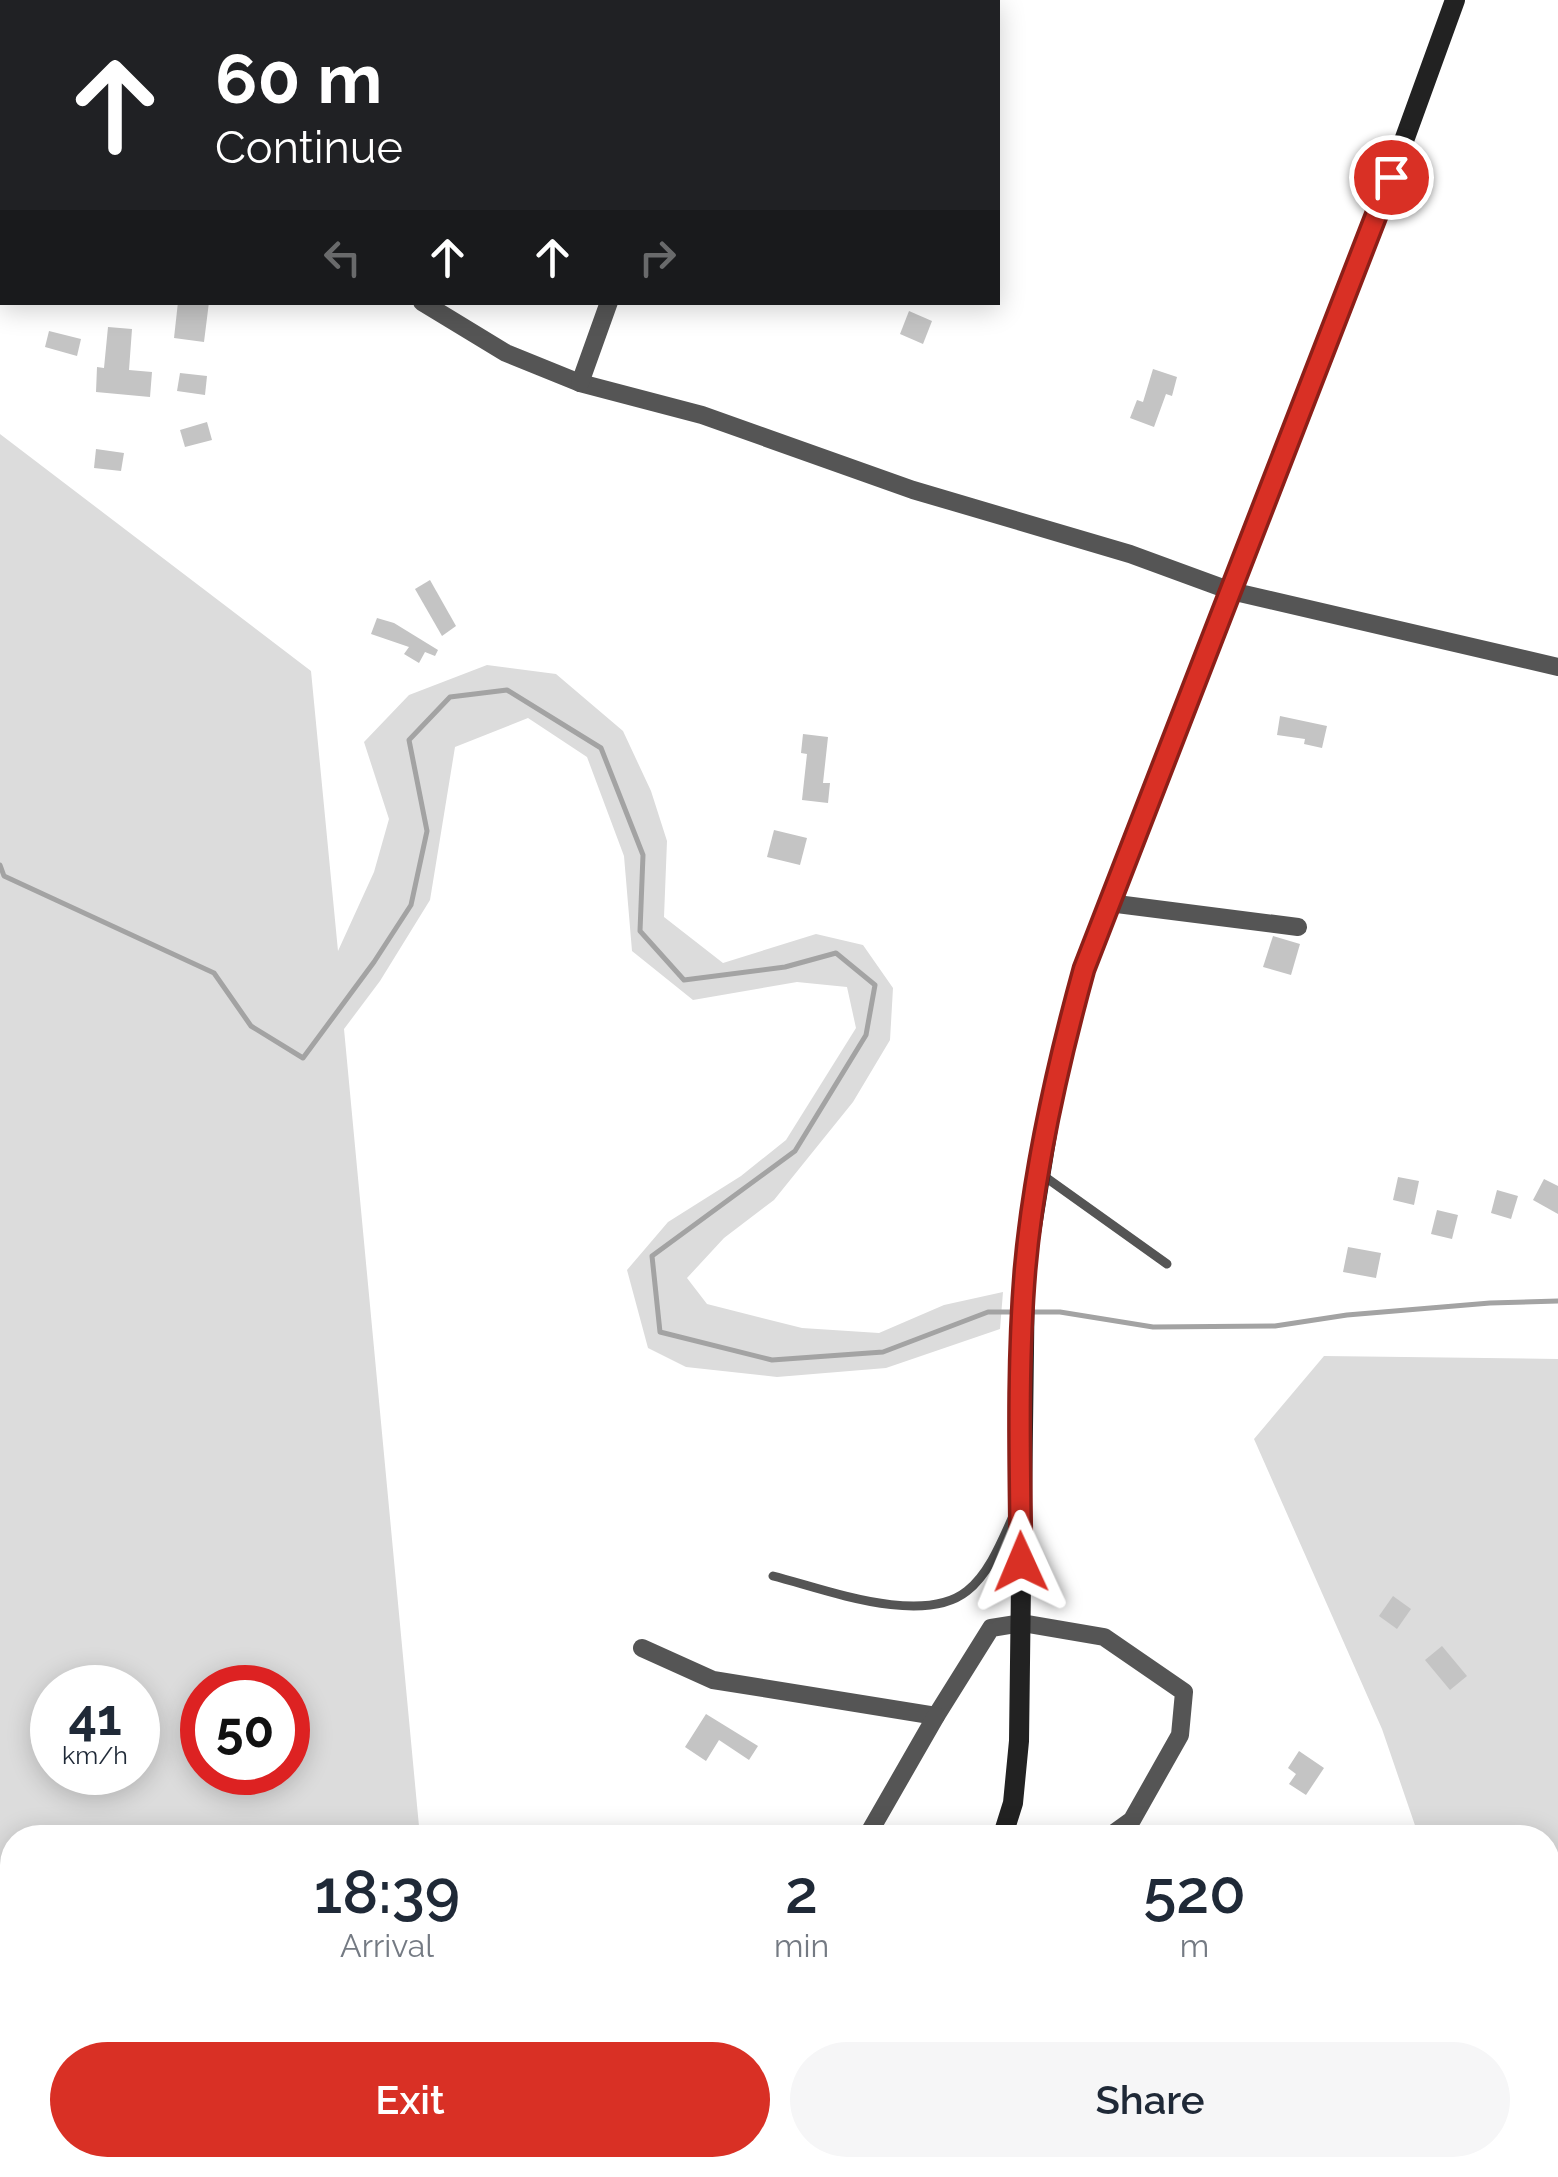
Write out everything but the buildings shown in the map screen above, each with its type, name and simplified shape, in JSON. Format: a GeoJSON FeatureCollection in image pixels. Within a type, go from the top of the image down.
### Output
{"type":"FeatureCollection","features":[{"type":"Feature","properties":{"kind":"main road"},"geometry":{"type":"LineString","coordinates":[[1009,1825],[1019,1741],[1026,1270],[1059,1060],[1084,969],[1365,248],[1455,0]]}},
{"type":"Feature","properties":{"kind":"street"},"geometry":{"type":"LineString","coordinates":[[427,305],[506,353],[580,382],[702,415],[913,490],[1130,554],[1231,591],[1558,667]]}},
{"type":"Feature","properties":{"kind":"street"},"geometry":{"type":"LineString","coordinates":[[580,382],[608,305]]}},
{"type":"Feature","properties":{"kind":"street"},"geometry":{"type":"LineString","coordinates":[[1109,903],[1298,926]]}},
{"type":"Feature","properties":{"kind":"street"},"geometry":{"type":"LineString","coordinates":[[873,1825],[991,1628],[1022,1624],[1104,1636],[1184,1692],[1180,1735],[1132,1820],[1125,1825]]}},
{"type":"Feature","properties":{"kind":"street"},"geometry":{"type":"LineString","coordinates":[[642,1648],[713,1680],[936,1716]]}},
{"type":"Feature","properties":{"kind":"lane"},"geometry":{"type":"LineString","coordinates":[[1039,1173],[1167,1264]]}},
{"type":"Feature","properties":{"kind":"lane"},"geometry":{"type":"LineString","coordinates":[[773,1576],[904,1608],[936,1606],[968,1591],[996,1553],[1020,1500]]}},
{"type":"Feature","properties":{"kind":"shaded area"},"geometry":{"type":"Polygon","coordinates":[[[0,434],[311,671],[338,951],[374,872],[389,819],[364,742],[409,695],[487,665],[556,674],[623,731],[651,791],[667,841],[664,917],[723,963],[816,934],[863,945],[893,988],[890,1040],[853,1102],[774,1200],[724,1238],[687,1278],[707,1304],[802,1328],[879,1333],[944,1305],[1003,1292],[1000,1329],[886,1368],[777,1377],[686,1367],[648,1348],[627,1270],[668,1222],[741,1176],[786,1140],[856,1028],[847,987],[797,982],[693,1000],[632,951],[624,856],[587,757],[528,718],[455,747],[430,900],[380,981],[344,1029],[419,1825],[0,1825],[0,434]]]}},
{"type":"Feature","properties":{"kind":"shaded area"},"geometry":{"type":"Polygon","coordinates":[[[1324,1356],[1558,1359],[1558,1825],[1415,1825],[1382,1729],[1254,1439],[1324,1356]]]}},
{"type":"Feature","properties":{"kind":"waterway"},"geometry":{"type":"LineString","coordinates":[[0,865],[4,876],[214,973],[251,1026],[303,1058],[411,905],[427,831],[409,740],[450,697],[507,690],[601,748],[643,855],[640,931],[684,980],[785,967],[836,953],[875,985],[866,1035],[795,1151],[652,1256],[660,1332],[772,1360],[883,1352],[988,1312],[1018,1312]]}},
{"type":"Feature","properties":{"kind":"waterway"},"geometry":{"type":"LineString","coordinates":[[1029,1312],[1060,1312],[1153,1327],[1275,1326],[1347,1315],[1558,1301]]}},
{"type":"Feature","properties":{"kind":"route"},"geometry":{"type":"LineString","coordinates":[[1021,1562],[1026,1270],[1039,1173],[1067,1030],[1084,969],[1391,177]]}}]}
